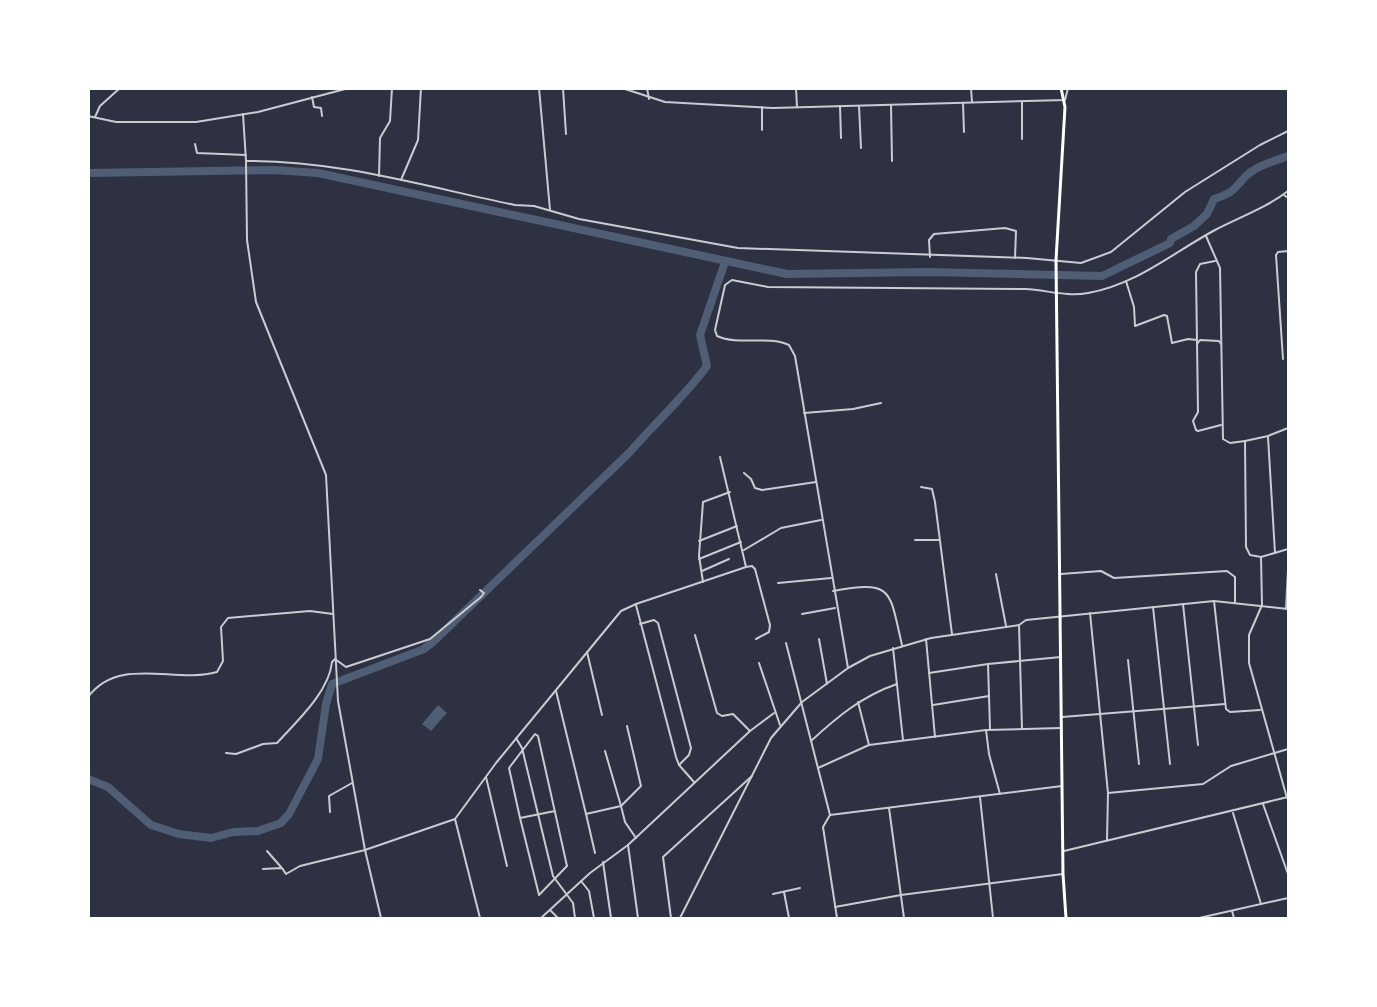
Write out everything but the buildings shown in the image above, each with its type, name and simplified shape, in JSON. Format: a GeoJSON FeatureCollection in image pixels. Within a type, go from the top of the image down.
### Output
{"type":"FeatureCollection","features":[{"type":"Feature","properties":{"kind":"main road"},"geometry":{"type":"LineString","coordinates":[[1061,88],[1065,100],[1056,292],[1063,874],[1066,918]]}},
{"type":"Feature","properties":{"kind":"street"},"geometry":{"type":"LineString","coordinates":[[95,117],[100,106],[120,88]]}},
{"type":"Feature","properties":{"kind":"street"},"geometry":{"type":"LineString","coordinates":[[88,116],[123,122],[196,122],[243,114],[349,88]]}},
{"type":"Feature","properties":{"kind":"street"},"geometry":{"type":"LineString","coordinates":[[379,176],[379,145],[390,121],[392,88]]}},
{"type":"Feature","properties":{"kind":"street"},"geometry":{"type":"LineString","coordinates":[[401,180],[418,140],[421,88]]}},
{"type":"Feature","properties":{"kind":"street"},"geometry":{"type":"LineString","coordinates":[[538,88],[550,210]]}},
{"type":"Feature","properties":{"kind":"street"},"geometry":{"type":"LineString","coordinates":[[563,88],[566,134]]}},
{"type":"Feature","properties":{"kind":"street"},"geometry":{"type":"LineString","coordinates":[[622,88],[649,99],[665,102],[762,107],[1065,100],[1068,88]]}},
{"type":"Feature","properties":{"kind":"street"},"geometry":{"type":"LineString","coordinates":[[647,88],[649,99]]}},
{"type":"Feature","properties":{"kind":"street"},"geometry":{"type":"LineString","coordinates":[[796,88],[797,107]]}},
{"type":"Feature","properties":{"kind":"street"},"geometry":{"type":"LineString","coordinates":[[971,88],[972,102]]}},
{"type":"Feature","properties":{"kind":"street"},"geometry":{"type":"LineString","coordinates":[[312,97],[314,107],[321,108],[322,116]]}},
{"type":"Feature","properties":{"kind":"street"},"geometry":{"type":"LineString","coordinates":[[1022,102],[1022,139]]}},
{"type":"Feature","properties":{"kind":"street"},"geometry":{"type":"LineString","coordinates":[[963,103],[964,132]]}},
{"type":"Feature","properties":{"kind":"street"},"geometry":{"type":"LineString","coordinates":[[891,105],[892,161]]}},
{"type":"Feature","properties":{"kind":"street"},"geometry":{"type":"LineString","coordinates":[[840,106],[841,138]]}},
{"type":"Feature","properties":{"kind":"street"},"geometry":{"type":"LineString","coordinates":[[859,106],[861,148]]}},
{"type":"Feature","properties":{"kind":"street"},"geometry":{"type":"LineString","coordinates":[[762,107],[762,130]]}},
{"type":"Feature","properties":{"kind":"street"},"geometry":{"type":"LineString","coordinates":[[243,114],[248,247],[258,308],[327,475],[337,689],[352,783],[381,918]]}},
{"type":"Feature","properties":{"kind":"street"},"geometry":{"type":"LineString","coordinates":[[246,163],[292,162],[379,176],[550,210],[579,219],[733,247],[930,257],[1015,258],[1081,263],[1111,252],[1185,192],[1288,130]]}},
{"type":"Feature","properties":{"kind":"street"},"geometry":{"type":"LineString","coordinates":[[195,144],[197,153],[246,155]]}},
{"type":"Feature","properties":{"kind":"street"},"geometry":{"type":"LineString","coordinates":[[848,668],[835,608],[795,356],[789,345],[781,342],[744,341],[717,336],[715,330],[725,285],[732,280],[768,287],[1025,288],[1089,293],[1126,281],[1152,268],[1288,191]]}},
{"type":"Feature","properties":{"kind":"street"},"geometry":{"type":"LineString","coordinates":[[1284,195],[1288,198]]}},
{"type":"Feature","properties":{"kind":"street"},"geometry":{"type":"LineString","coordinates":[[930,257],[929,240],[934,234],[1005,228],[1016,231],[1015,258]]}},
{"type":"Feature","properties":{"kind":"street"},"geometry":{"type":"LineString","coordinates":[[1205,236],[1215,261],[1219,264],[1220,272],[1221,425],[1224,441],[1245,441],[1268,436],[1288,428]]}},
{"type":"Feature","properties":{"kind":"street"},"geometry":{"type":"LineString","coordinates":[[1283,359],[1276,255],[1278,252],[1288,251]]}},
{"type":"Feature","properties":{"kind":"street"},"geometry":{"type":"LineString","coordinates":[[1215,261],[1200,264],[1196,272],[1198,412],[1193,426],[1198,431],[1221,425]]}},
{"type":"Feature","properties":{"kind":"street"},"geometry":{"type":"LineString","coordinates":[[1126,281],[1134,307],[1135,326],[1164,315],[1167,316],[1172,343],[1188,339],[1197,340]]}},
{"type":"Feature","properties":{"kind":"street"},"geometry":{"type":"LineString","coordinates":[[1197,344],[1200,340],[1219,341],[1221,344]]}},
{"type":"Feature","properties":{"kind":"street"},"geometry":{"type":"LineString","coordinates":[[804,414],[853,409],[881,403]]}},
{"type":"Feature","properties":{"kind":"street"},"geometry":{"type":"LineString","coordinates":[[1268,436],[1275,554]]}},
{"type":"Feature","properties":{"kind":"street"},"geometry":{"type":"LineString","coordinates":[[1245,441],[1247,549],[1250,555],[1261,556],[1288,549]]}},
{"type":"Feature","properties":{"kind":"street"},"geometry":{"type":"LineString","coordinates":[[720,458],[730,492],[746,567]]}},
{"type":"Feature","properties":{"kind":"street"},"geometry":{"type":"LineString","coordinates":[[744,473],[751,479],[755,488],[762,490],[816,482]]}},
{"type":"Feature","properties":{"kind":"street"},"geometry":{"type":"LineString","coordinates":[[921,487],[933,490],[952,634]]}},
{"type":"Feature","properties":{"kind":"street"},"geometry":{"type":"LineString","coordinates":[[704,582],[699,559],[703,502],[730,492]]}},
{"type":"Feature","properties":{"kind":"street"},"geometry":{"type":"LineString","coordinates":[[743,550],[780,528],[821,520]]}},
{"type":"Feature","properties":{"kind":"street"},"geometry":{"type":"LineString","coordinates":[[699,541],[737,526]]}},
{"type":"Feature","properties":{"kind":"street"},"geometry":{"type":"LineString","coordinates":[[915,540],[940,540]]}},
{"type":"Feature","properties":{"kind":"street"},"geometry":{"type":"LineString","coordinates":[[699,559],[741,542]]}},
{"type":"Feature","properties":{"kind":"street"},"geometry":{"type":"LineString","coordinates":[[1064,851],[1233,813],[1288,798],[1251,675],[1248,641],[1262,605],[1261,556]]}},
{"type":"Feature","properties":{"kind":"street"},"geometry":{"type":"LineString","coordinates":[[702,571],[729,559]]}},
{"type":"Feature","properties":{"kind":"street"},"geometry":{"type":"LineString","coordinates":[[267,851],[286,874],[300,866],[365,850],[455,819],[516,738],[587,652],[621,612],[636,604],[752,566],[755,569],[769,621],[769,632],[756,639]]}},
{"type":"Feature","properties":{"kind":"street"},"geometry":{"type":"LineString","coordinates":[[1060,574],[1101,570],[1114,578],[1227,570],[1235,578],[1235,603]]}},
{"type":"Feature","properties":{"kind":"street"},"geometry":{"type":"LineString","coordinates":[[680,918],[762,753],[780,726],[802,702],[848,668],[870,656],[902,645],[952,634],[1019,625],[1026,620],[1214,601],[1287,609],[1288,570]]}},
{"type":"Feature","properties":{"kind":"street"},"geometry":{"type":"LineString","coordinates":[[996,574],[1006,627]]}},
{"type":"Feature","properties":{"kind":"street"},"geometry":{"type":"LineString","coordinates":[[778,583],[831,578]]}},
{"type":"Feature","properties":{"kind":"street"},"geometry":{"type":"LineString","coordinates":[[833,591],[867,585],[887,595],[892,603],[902,645]]}},
{"type":"Feature","properties":{"kind":"street"},"geometry":{"type":"LineString","coordinates":[[335,659],[346,667],[430,639],[481,597],[484,593],[480,590]]}},
{"type":"Feature","properties":{"kind":"street"},"geometry":{"type":"LineString","coordinates":[[1214,601],[1225,704],[1230,712],[1261,710]]}},
{"type":"Feature","properties":{"kind":"street"},"geometry":{"type":"LineString","coordinates":[[636,604],[679,765],[694,782]]}},
{"type":"Feature","properties":{"kind":"street"},"geometry":{"type":"LineString","coordinates":[[1183,604],[1198,745]]}},
{"type":"Feature","properties":{"kind":"street"},"geometry":{"type":"LineString","coordinates":[[1153,607],[1170,764]]}},
{"type":"Feature","properties":{"kind":"street"},"geometry":{"type":"LineString","coordinates":[[802,614],[835,608]]}},
{"type":"Feature","properties":{"kind":"street"},"geometry":{"type":"LineString","coordinates":[[88,697],[99,686],[122,675],[217,672],[223,661],[221,627],[228,618],[310,610],[333,614]]}},
{"type":"Feature","properties":{"kind":"street"},"geometry":{"type":"LineString","coordinates":[[1090,613],[1108,793],[1107,840]]}},
{"type":"Feature","properties":{"kind":"street"},"geometry":{"type":"LineString","coordinates":[[640,624],[654,620],[658,623],[691,748],[691,752],[679,765]]}},
{"type":"Feature","properties":{"kind":"street"},"geometry":{"type":"LineString","coordinates":[[1019,625],[1022,729]]}},
{"type":"Feature","properties":{"kind":"street"},"geometry":{"type":"LineString","coordinates":[[695,635],[717,713],[722,716],[733,714],[750,731]]}},
{"type":"Feature","properties":{"kind":"street"},"geometry":{"type":"LineString","coordinates":[[819,639],[827,684]]}},
{"type":"Feature","properties":{"kind":"street"},"geometry":{"type":"LineString","coordinates":[[926,639],[935,736]]}},
{"type":"Feature","properties":{"kind":"street"},"geometry":{"type":"LineString","coordinates":[[786,643],[830,815],[823,826],[837,918]]}},
{"type":"Feature","properties":{"kind":"street"},"geometry":{"type":"LineString","coordinates":[[893,648],[903,740]]}},
{"type":"Feature","properties":{"kind":"street"},"geometry":{"type":"LineString","coordinates":[[587,652],[602,715]]}},
{"type":"Feature","properties":{"kind":"street"},"geometry":{"type":"LineString","coordinates":[[929,673],[1021,660],[1062,657]]}},
{"type":"Feature","properties":{"kind":"street"},"geometry":{"type":"LineString","coordinates":[[226,753],[236,754],[260,744],[277,743],[324,688],[335,659]]}},
{"type":"Feature","properties":{"kind":"street"},"geometry":{"type":"LineString","coordinates":[[1128,660],[1139,764]]}},
{"type":"Feature","properties":{"kind":"street"},"geometry":{"type":"LineString","coordinates":[[759,663],[780,726]]}},
{"type":"Feature","properties":{"kind":"street"},"geometry":{"type":"LineString","coordinates":[[988,664],[988,754],[1000,794]]}},
{"type":"Feature","properties":{"kind":"street"},"geometry":{"type":"LineString","coordinates":[[811,741],[858,702],[876,691],[897,684]]}},
{"type":"Feature","properties":{"kind":"street"},"geometry":{"type":"LineString","coordinates":[[556,691],[595,853]]}},
{"type":"Feature","properties":{"kind":"street"},"geometry":{"type":"LineString","coordinates":[[933,705],[989,696]]}},
{"type":"Feature","properties":{"kind":"street"},"geometry":{"type":"LineString","coordinates":[[858,702],[868,745]]}},
{"type":"Feature","properties":{"kind":"street"},"geometry":{"type":"LineString","coordinates":[[1062,717],[1225,704]]}},
{"type":"Feature","properties":{"kind":"street"},"geometry":{"type":"LineString","coordinates":[[541,918],[581,880],[603,862],[619,854],[750,731],[774,713]]}},
{"type":"Feature","properties":{"kind":"street"},"geometry":{"type":"LineString","coordinates":[[586,814],[621,806],[641,786],[627,726]]}},
{"type":"Feature","properties":{"kind":"street"},"geometry":{"type":"LineString","coordinates":[[818,768],[868,745],[988,730],[1062,728]]}},
{"type":"Feature","properties":{"kind":"street"},"geometry":{"type":"LineString","coordinates":[[536,734],[555,811],[567,866],[539,895],[509,768],[522,748],[536,734]]}},
{"type":"Feature","properties":{"kind":"street"},"geometry":{"type":"LineString","coordinates":[[516,738],[522,748],[555,881],[573,903],[575,918]]}},
{"type":"Feature","properties":{"kind":"street"},"geometry":{"type":"LineString","coordinates":[[1108,793],[1203,784],[1231,766],[1288,749]]}},
{"type":"Feature","properties":{"kind":"street"},"geometry":{"type":"LineString","coordinates":[[605,751],[625,822],[636,837]]}},
{"type":"Feature","properties":{"kind":"street"},"geometry":{"type":"LineString","coordinates":[[671,918],[663,857],[753,775]]}},
{"type":"Feature","properties":{"kind":"street"},"geometry":{"type":"LineString","coordinates":[[486,777],[507,866]]}},
{"type":"Feature","properties":{"kind":"street"},"geometry":{"type":"LineString","coordinates":[[330,812],[329,796],[352,783]]}},
{"type":"Feature","properties":{"kind":"street"},"geometry":{"type":"LineString","coordinates":[[830,815],[1063,786]]}},
{"type":"Feature","properties":{"kind":"street"},"geometry":{"type":"LineString","coordinates":[[980,797],[993,918]]}},
{"type":"Feature","properties":{"kind":"street"},"geometry":{"type":"LineString","coordinates":[[1263,804],[1288,874]]}},
{"type":"Feature","properties":{"kind":"street"},"geometry":{"type":"LineString","coordinates":[[889,808],[904,918]]}},
{"type":"Feature","properties":{"kind":"street"},"geometry":{"type":"LineString","coordinates":[[520,818],[555,811]]}},
{"type":"Feature","properties":{"kind":"street"},"geometry":{"type":"LineString","coordinates":[[1233,813],[1261,904]]}},
{"type":"Feature","properties":{"kind":"street"},"geometry":{"type":"LineString","coordinates":[[455,819],[480,918]]}},
{"type":"Feature","properties":{"kind":"street"},"geometry":{"type":"LineString","coordinates":[[628,845],[638,918]]}},
{"type":"Feature","properties":{"kind":"street"},"geometry":{"type":"LineString","coordinates":[[603,862],[612,918]]}},
{"type":"Feature","properties":{"kind":"street"},"geometry":{"type":"LineString","coordinates":[[263,869],[282,868]]}},
{"type":"Feature","properties":{"kind":"street"},"geometry":{"type":"LineString","coordinates":[[835,907],[902,895],[1063,874]]}},
{"type":"Feature","properties":{"kind":"street"},"geometry":{"type":"LineString","coordinates":[[581,880],[589,891],[594,918]]}},
{"type":"Feature","properties":{"kind":"street"},"geometry":{"type":"LineString","coordinates":[[773,894],[800,888]]}},
{"type":"Feature","properties":{"kind":"street"},"geometry":{"type":"LineString","coordinates":[[784,892],[789,918]]}},
{"type":"Feature","properties":{"kind":"street"},"geometry":{"type":"LineString","coordinates":[[1199,918],[1288,898]]}},
{"type":"Feature","properties":{"kind":"street"},"geometry":{"type":"LineString","coordinates":[[550,910],[558,918]]}},
{"type":"Feature","properties":{"kind":"street"},"geometry":{"type":"LineString","coordinates":[[1232,911],[1234,918]]}},
{"type":"Feature","properties":{"kind":"water"},"geometry":{"type":"Polygon","coordinates":[[[438,705],[447,713],[431,731],[422,724],[438,705]]]}},
{"type":"Feature","properties":{"kind":"waterway"},"geometry":{"type":"LineString","coordinates":[[88,173],[274,170],[318,173],[787,274],[927,272],[1102,276],[1170,243],[1171,239],[1194,226],[1207,214],[1214,199],[1232,191],[1254,170],[1288,156]]}},
{"type":"Feature","properties":{"kind":"waterway"},"geometry":{"type":"LineString","coordinates":[[88,779],[108,787],[151,825],[179,834],[211,838],[233,832],[258,831],[281,823],[289,814],[318,759],[326,704],[332,684],[424,649],[433,642],[630,452],[707,366],[700,335],[725,262]]}}]}
